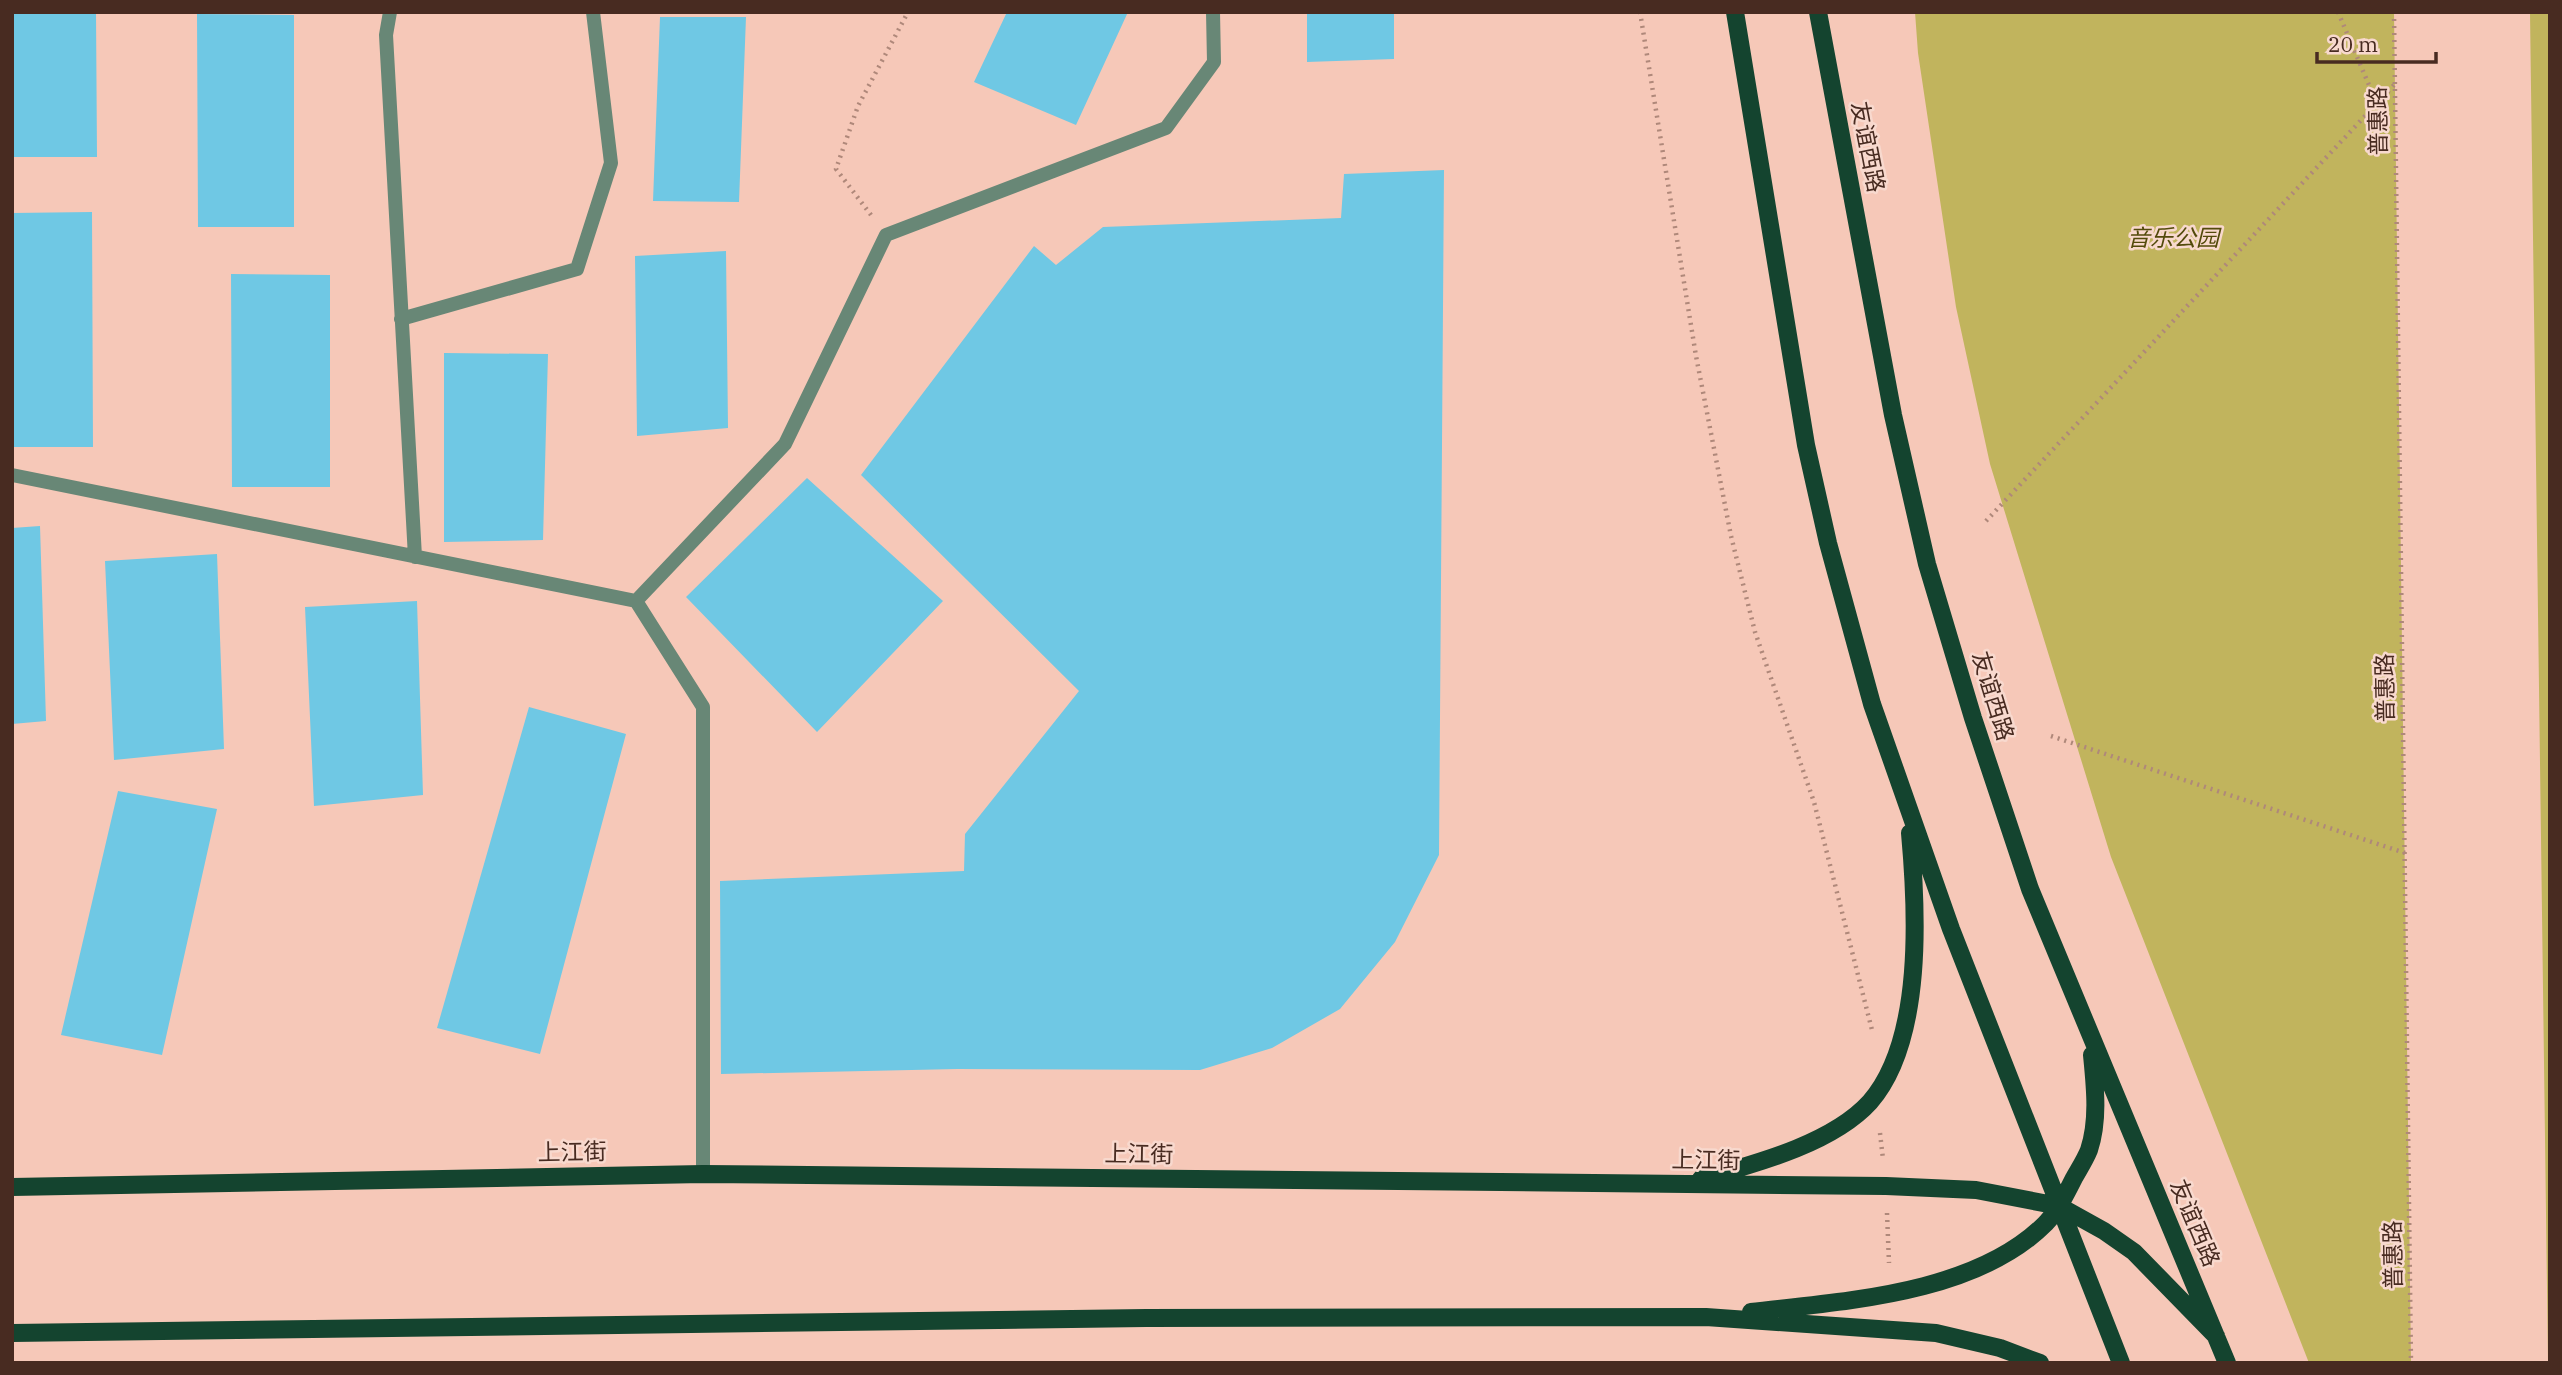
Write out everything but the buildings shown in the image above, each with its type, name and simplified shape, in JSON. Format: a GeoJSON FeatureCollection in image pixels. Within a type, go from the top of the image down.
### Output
{"type":"FeatureCollection","features":[{"type":"Feature","properties":{"kind":"main road"},"geometry":{"type":"LineString","coordinates":[[1735,12],[1806,445],[1828,543],[1872,704],[1951,929],[2121,1363]]}},
{"type":"Feature","properties":{"kind":"main road","name":"友谊西路"},"geometry":{"type":"LineString","coordinates":[[1818,12],[1893,415],[1927,564],[1973,718],[2029,889],[2227,1363]]}},
{"type":"Feature","properties":{"kind":"main road"},"geometry":{"type":"LineString","coordinates":[[1680,1184],[1762,1162],[1810,1142],[1845,1122],[1869,1102],[1888,1075],[1900,1046],[1914,968],[1913,866],[1907,805]]}},
{"type":"Feature","properties":{"kind":"main road"},"geometry":{"type":"LineString","coordinates":[[1706,1317],[1867,1298],[1942,1281],[1987,1262],[2023,1242],[2046,1223],[2059,1206],[2088,1150],[2094,1119],[2095,1090],[2091,1040]]}},
{"type":"Feature","properties":{"kind":"main road","name":"上江街"},"geometry":{"type":"LineString","coordinates":[[12,1187],[703,1174],[1886,1186],[1976,1190],[2059,1206],[2104,1231],[2134,1252],[2216,1336]]}},
{"type":"Feature","properties":{"kind":"main road"},"geometry":{"type":"LineString","coordinates":[[12,1333],[1146,1318],[1706,1317],[1936,1333],[2000,1348],[2040,1363]]}},
{"type":"Feature","properties":{"kind":"street"},"geometry":{"type":"LineString","coordinates":[[390,12],[386,35],[415,557]]}},
{"type":"Feature","properties":{"kind":"street"},"geometry":{"type":"LineString","coordinates":[[401,319],[577,269],[611,163],[593,12]]}},
{"type":"Feature","properties":{"kind":"street"},"geometry":{"type":"LineString","coordinates":[[636,601],[785,444],[886,235],[1167,128],[1214,62],[1213,12]]}},
{"type":"Feature","properties":{"kind":"street"},"geometry":{"type":"LineString","coordinates":[[12,475],[636,601],[703,707],[703,1174]]}},
{"type":"Feature","properties":{"kind":"path"},"geometry":{"type":"LineString","coordinates":[[886,235],[836,169],[858,106],[908,12]]}},
{"type":"Feature","properties":{"kind":"path"},"geometry":{"type":"LineString","coordinates":[[1640,12],[1694,343],[1731,536],[1755,632],[1814,802],[1872,1033]]}},
{"type":"Feature","properties":{"kind":"path"},"geometry":{"type":"LineString","coordinates":[[2337,12],[2377,104]]}},
{"type":"Feature","properties":{"kind":"path","name":"普惠路"},"geometry":{"type":"LineString","coordinates":[[2394,12],[2412,1363]]}},
{"type":"Feature","properties":{"kind":"path"},"geometry":{"type":"LineString","coordinates":[[1986,521],[2395,85]]}},
{"type":"Feature","properties":{"kind":"path"},"geometry":{"type":"LineString","coordinates":[[2051,736],[2405,853]]}},
{"type":"Feature","properties":{"kind":"path"},"geometry":{"type":"LineString","coordinates":[[1876,1093],[1886,1186],[1890,1293]]}},
{"type":"Feature","properties":{"kind":"green space","name":"音乐公园"},"geometry":{"type":"Polygon","coordinates":[[[1915,12],[2394,12],[2411,1363],[2309,1363],[2111,857],[1990,464],[1956,307],[1918,53],[1915,12]]]}},
{"type":"Feature","properties":{"kind":"green space"},"geometry":{"type":"Polygon","coordinates":[[[2530,12],[2550,12],[2550,1363],[2548,1363],[2530,12]]]}}]}
